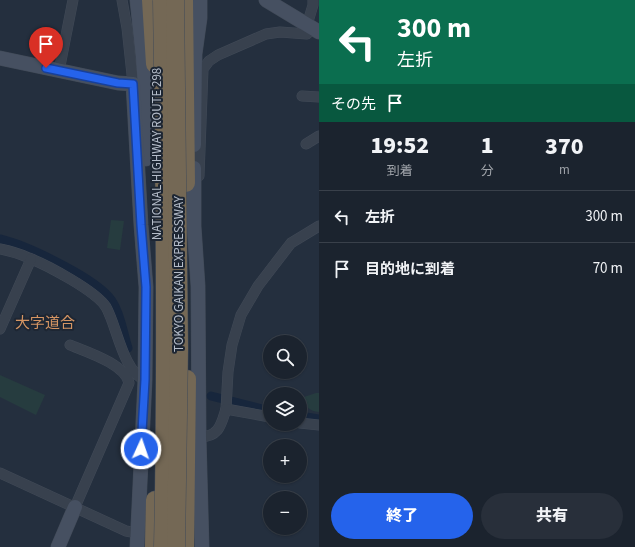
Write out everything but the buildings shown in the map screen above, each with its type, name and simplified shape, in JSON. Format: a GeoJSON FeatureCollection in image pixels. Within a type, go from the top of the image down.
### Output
{"type":"FeatureCollection","features":[{"type":"Feature","properties":{"kind":"highway"},"geometry":{"type":"LineString","coordinates":[[150,0],[155,64]]}},
{"type":"Feature","properties":{"kind":"highway","name":"NATIONAL HIGHWAY ROUTE 298"},"geometry":{"type":"LineString","coordinates":[[153,547],[156,466],[157,363],[154,0]]}},
{"type":"Feature","properties":{"kind":"highway","name":"TOKYO GAIKAN EXPRESSWAY"},"geometry":{"type":"LineString","coordinates":[[162,0],[165,347],[163,547]]}},
{"type":"Feature","properties":{"kind":"highway","name":"TOKYO GAIKAN EXPRESSWAY"},"geometry":{"type":"LineString","coordinates":[[175,0],[179,348],[176,547]]}},
{"type":"Feature","properties":{"kind":"highway"},"geometry":{"type":"LineString","coordinates":[[184,0],[195,68]]}},
{"type":"Feature","properties":{"kind":"highway"},"geometry":{"type":"LineString","coordinates":[[186,547],[188,349],[195,68],[188,0]]}},
{"type":"Feature","properties":{"kind":"street"},"geometry":{"type":"LineString","coordinates":[[59,70],[73,0]]}},
{"type":"Feature","properties":{"kind":"street"},"geometry":{"type":"LineString","coordinates":[[122,0],[136,84],[141,225],[146,287]]}},
{"type":"Feature","properties":{"kind":"street"},"geometry":{"type":"LineString","coordinates":[[137,0],[146,101],[145,380],[147,442],[137,540]]}},
{"type":"Feature","properties":{"kind":"street"},"geometry":{"type":"LineString","coordinates":[[200,0],[200,18],[195,54],[194,226],[198,286],[194,437],[202,547]]}},
{"type":"Feature","properties":{"kind":"street"},"geometry":{"type":"LineString","coordinates":[[266,0],[313,28]]}},
{"type":"Feature","properties":{"kind":"street"},"geometry":{"type":"LineString","coordinates":[[194,226],[199,200],[195,68],[218,55],[266,34],[280,32],[308,34],[313,28],[313,0]]}},
{"type":"Feature","properties":{"kind":"street"},"geometry":{"type":"LineString","coordinates":[[0,58],[118,83],[136,84]]}},
{"type":"Feature","properties":{"kind":"street"},"geometry":{"type":"LineString","coordinates":[[302,96],[319,97]]}},
{"type":"Feature","properties":{"kind":"street"},"geometry":{"type":"LineString","coordinates":[[306,144],[319,136]]}},
{"type":"Feature","properties":{"kind":"street"},"geometry":{"type":"LineString","coordinates":[[194,437],[207,437],[213,435],[218,429],[226,409],[228,372],[232,345],[242,315],[258,286],[291,244],[319,226]]}},
{"type":"Feature","properties":{"kind":"street"},"geometry":{"type":"LineString","coordinates":[[0,249],[31,259],[97,296],[106,307],[123,352],[131,368],[136,375],[145,380]]}},
{"type":"Feature","properties":{"kind":"street"},"geometry":{"type":"LineString","coordinates":[[0,329],[31,259]]}},
{"type":"Feature","properties":{"kind":"street"},"geometry":{"type":"LineString","coordinates":[[58,547],[129,383],[128,379],[112,362],[70,345]]}},
{"type":"Feature","properties":{"kind":"street"},"geometry":{"type":"LineString","coordinates":[[226,409],[263,416]]}},
{"type":"Feature","properties":{"kind":"street"},"geometry":{"type":"LineString","coordinates":[[307,423],[319,425]]}},
{"type":"Feature","properties":{"kind":"street"},"geometry":{"type":"LineString","coordinates":[[0,473],[126,531],[137,540]]}},
{"type":"Feature","properties":{"kind":"green space"},"geometry":{"type":"Polygon","coordinates":[[[111,220],[124,221],[120,250],[107,248],[111,220]]]}},
{"type":"Feature","properties":{"kind":"green space"},"geometry":{"type":"Polygon","coordinates":[[[0,375],[45,395],[36,415],[0,397],[0,375]]]}},
{"type":"Feature","properties":{"kind":"green space"},"geometry":{"type":"Polygon","coordinates":[[[319,393],[319,412],[313,411],[307,407],[307,396],[319,393]]]}},
{"type":"Feature","properties":{"kind":"waterway"},"geometry":{"type":"LineString","coordinates":[[0,239],[12,242],[43,255],[77,273],[104,292],[112,301],[118,312],[128,348]]}},
{"type":"Feature","properties":{"kind":"waterway"},"geometry":{"type":"LineString","coordinates":[[211,396],[263,409]]}},
{"type":"Feature","properties":{"kind":"waterway"},"geometry":{"type":"LineString","coordinates":[[307,417],[319,419]]}},
{"type":"Feature","properties":{"kind":"tunnel"},"geometry":{"type":"LineString","coordinates":[[151,442],[174,439]]}},
{"type":"Feature","properties":{"kind":"district","name":"大字道合"},"geometry":{"type":"Point","coordinates":[45,323]}},
{"type":"Feature","properties":{"kind":"route"},"geometry":{"type":"LineString","coordinates":[[46,68],[118,83],[133,84],[146,287],[145,380],[141,449]]}}]}
